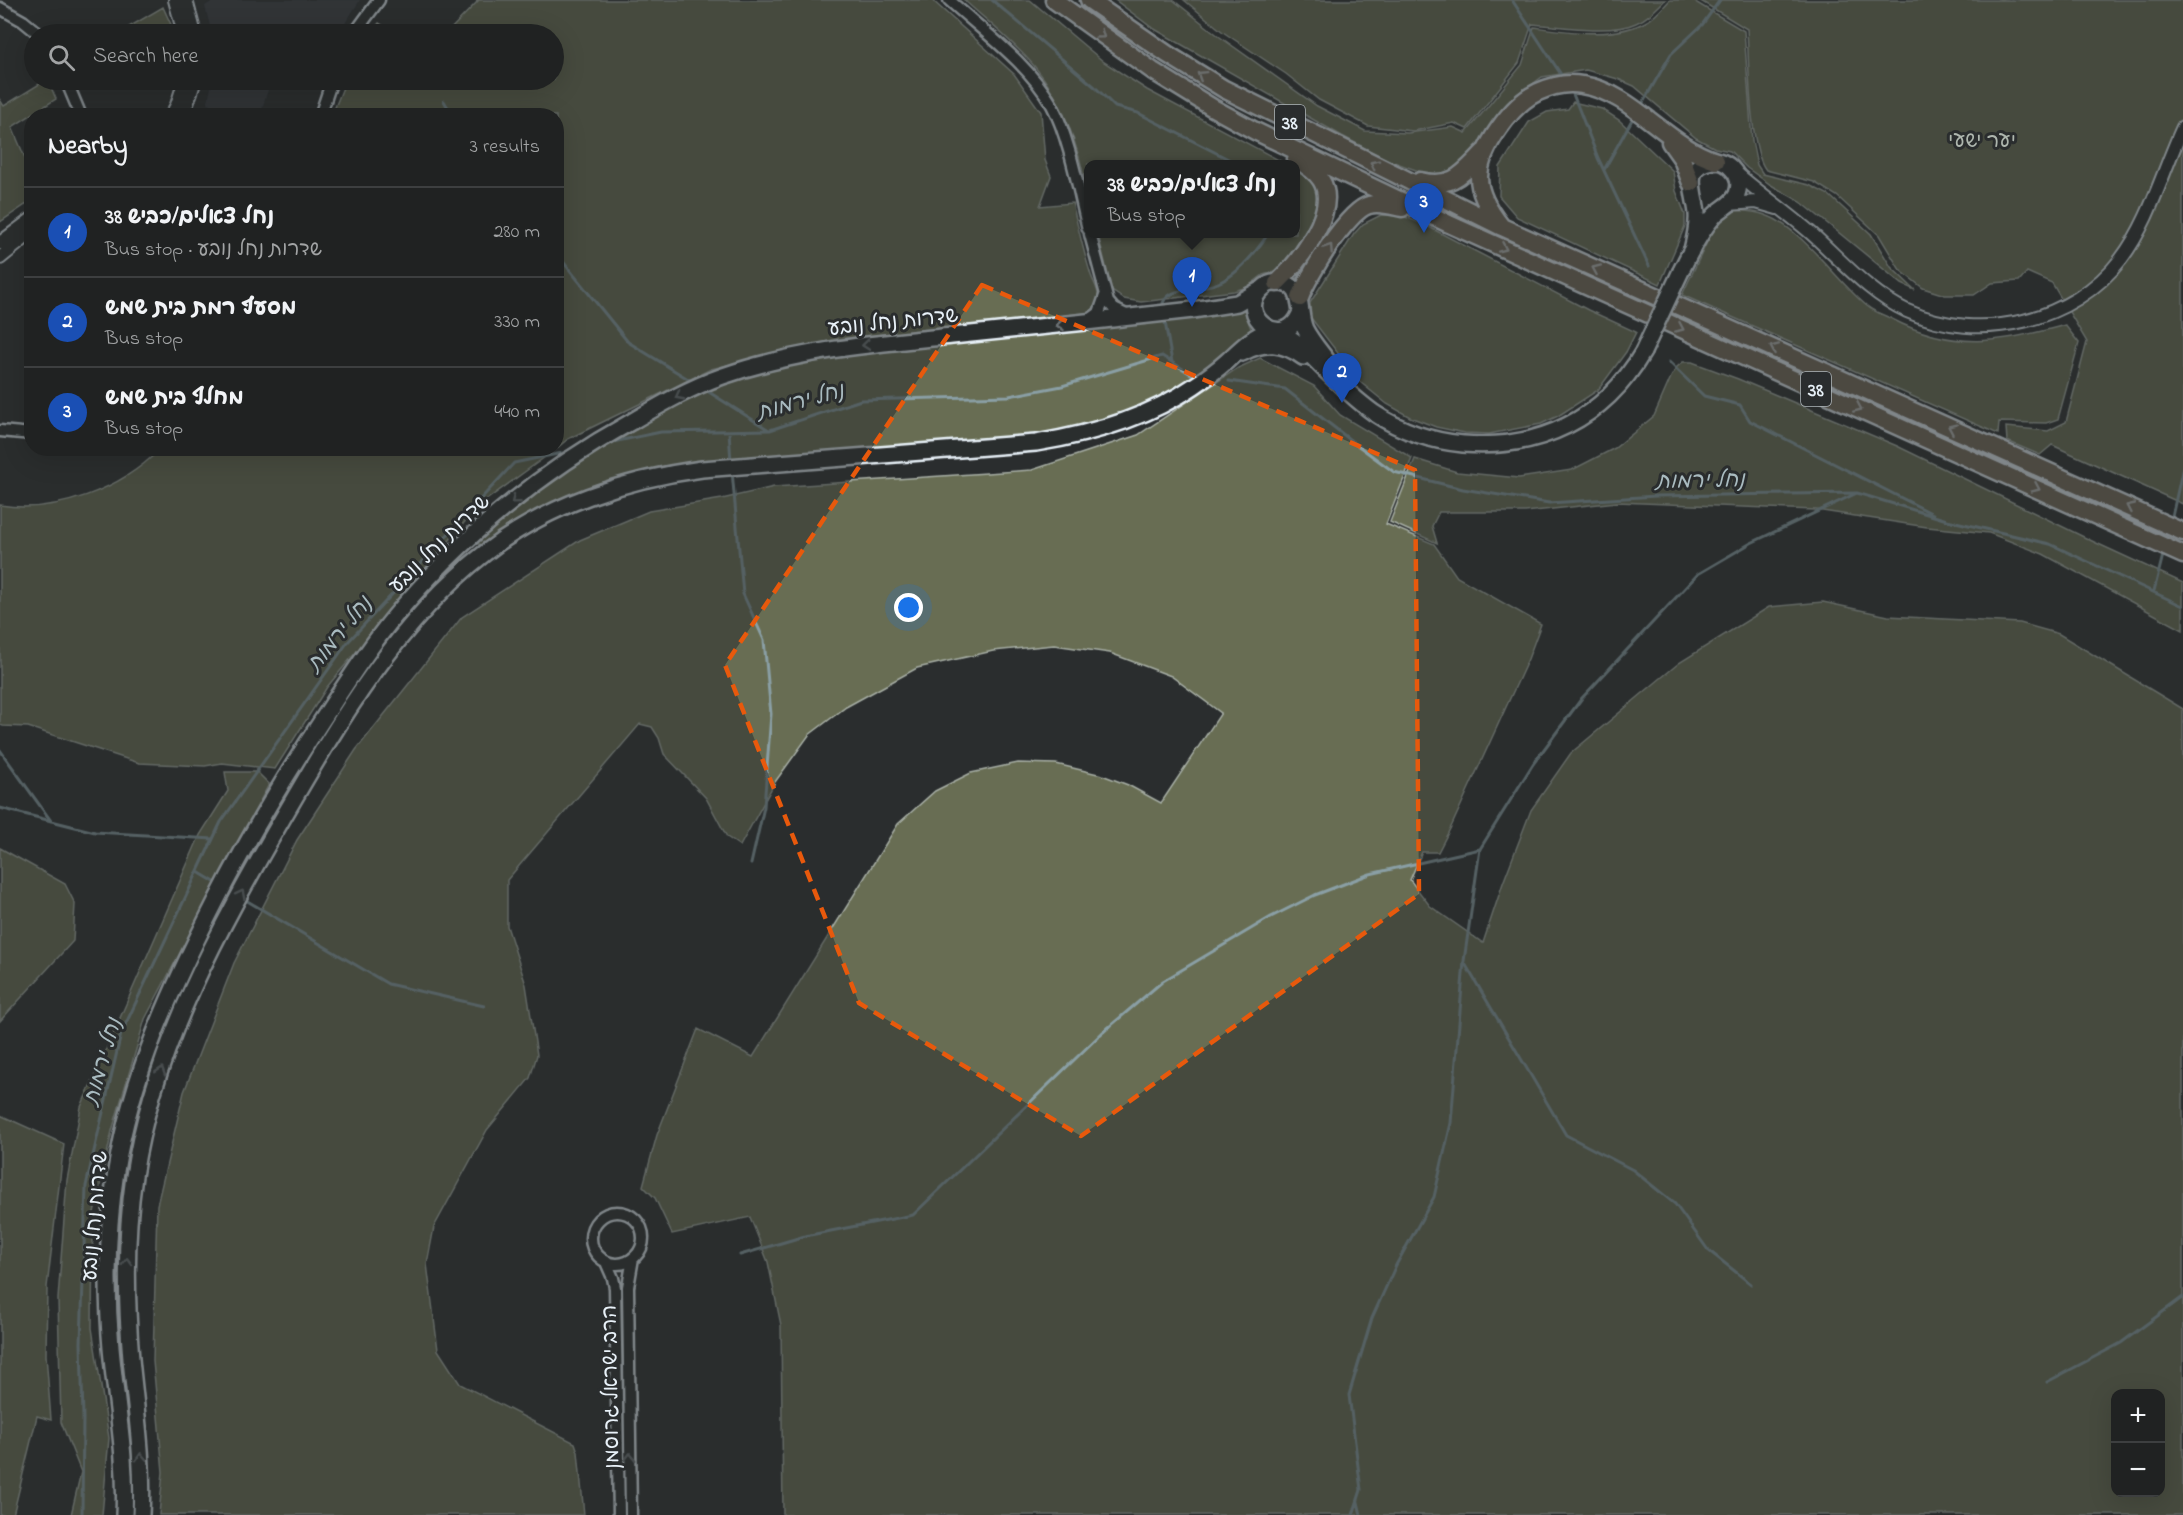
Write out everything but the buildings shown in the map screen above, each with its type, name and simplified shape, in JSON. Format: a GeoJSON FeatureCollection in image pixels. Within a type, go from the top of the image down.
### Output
{"type":"FeatureCollection","features":[{"type":"Feature","properties":{"kind":"highway","name":"38"},"geometry":{"type":"LineString","coordinates":[[1054,0],[1153,71],[1255,131],[1449,224],[2183,555]]}},
{"type":"Feature","properties":{"kind":"highway","name":"38"},"geometry":{"type":"LineString","coordinates":[[1089,0],[1167,54],[1224,89],[1502,227],[2183,532]]}},
{"type":"Feature","properties":{"kind":"highway"},"geometry":{"type":"LineString","coordinates":[[1502,227],[1490,210],[1480,184],[1481,165],[1487,150],[1507,119],[1535,93],[1565,84],[1579,84],[1610,92],[1692,152],[1716,161]]}},
{"type":"Feature","properties":{"kind":"highway"},"geometry":{"type":"LineString","coordinates":[[1660,130],[1682,159],[1692,190]]}},
{"type":"Feature","properties":{"kind":"highway"},"geometry":{"type":"LineString","coordinates":[[1255,131],[1298,160]]}},
{"type":"Feature","properties":{"kind":"highway"},"geometry":{"type":"LineString","coordinates":[[1396,175],[1434,184],[1445,183],[1462,174],[1487,150]]}},
{"type":"Feature","properties":{"kind":"highway"},"geometry":{"type":"LineString","coordinates":[[1277,283],[1292,267],[1317,230],[1325,209],[1327,193],[1321,179],[1300,162]]}},
{"type":"Feature","properties":{"kind":"highway"},"geometry":{"type":"LineString","coordinates":[[1300,306],[1309,278],[1348,219],[1368,205],[1379,204],[1402,208],[1449,224]]}},
{"type":"Feature","properties":{"kind":"main road"},"geometry":{"type":"LineString","coordinates":[[1340,385],[1292,338],[1259,322],[1254,302],[1260,290],[1269,284],[1277,283],[1291,287],[1300,306],[1304,326],[1314,342],[1341,379],[1372,412],[1400,428],[1440,441],[1488,445],[1523,442],[1563,428],[1597,407],[1623,380],[1642,352],[1692,250],[1711,219],[1735,198],[1738,181],[1734,171],[1726,164],[1716,161],[1708,162],[1699,167],[1692,176],[1697,219],[1692,250]]}},
{"type":"Feature","properties":{"kind":"main road"},"geometry":{"type":"LineString","coordinates":[[1692,190],[1699,204],[1707,208],[1725,206]]}},
{"type":"Feature","properties":{"kind":"main road","name":"שדרות נחל נובע"},"geometry":{"type":"LineString","coordinates":[[124,1515],[123,1460],[110,1327],[108,1262],[111,1205],[116,1168],[136,1084],[168,1001],[227,879],[277,791],[357,666],[393,618],[444,562],[468,539],[571,457],[652,410],[719,377],[767,362],[819,351],[1133,317],[1237,303],[1260,290]]}},
{"type":"Feature","properties":{"kind":"main road"},"geometry":{"type":"LineString","coordinates":[[1274,330],[1293,325],[1300,306]]}},
{"type":"Feature","properties":{"kind":"main road","name":"שדרות נחל נובע"},"geometry":{"type":"LineString","coordinates":[[141,1515],[142,1456],[132,1361],[127,1294],[127,1256],[134,1175],[155,1090],[185,1008],[225,925],[271,839],[347,713],[399,640],[433,599],[485,552],[509,536],[558,510],[616,487],[674,472],[702,468],[1036,443],[1070,437],[1100,429],[1164,403],[1191,388],[1228,360],[1252,338],[1274,330]]}},
{"type":"Feature","properties":{"kind":"main road"},"geometry":{"type":"LineString","coordinates":[[1228,360],[1258,346],[1281,345],[1300,355],[1362,402]]}},
{"type":"Feature","properties":{"kind":"street"},"geometry":{"type":"LineString","coordinates":[[175,0],[181,24]]}},
{"type":"Feature","properties":{"kind":"street"},"geometry":{"type":"LineString","coordinates":[[186,0],[192,24]]}},
{"type":"Feature","properties":{"kind":"street"},"geometry":{"type":"LineString","coordinates":[[361,24],[379,0]]}},
{"type":"Feature","properties":{"kind":"street"},"geometry":{"type":"LineString","coordinates":[[949,0],[1031,75],[1052,106],[1064,134],[1084,210]]}},
{"type":"Feature","properties":{"kind":"street"},"geometry":{"type":"LineString","coordinates":[[0,8],[27,24]]}},
{"type":"Feature","properties":{"kind":"street"},"geometry":{"type":"LineString","coordinates":[[70,90],[78,108]]}},
{"type":"Feature","properties":{"kind":"street"},"geometry":{"type":"LineString","coordinates":[[175,108],[182,90]]}},
{"type":"Feature","properties":{"kind":"street"},"geometry":{"type":"LineString","coordinates":[[186,108],[192,90]]}},
{"type":"Feature","properties":{"kind":"street"},"geometry":{"type":"LineString","coordinates":[[323,108],[329,90]]}},
{"type":"Feature","properties":{"kind":"street"},"geometry":{"type":"LineString","coordinates":[[1734,171],[1883,297],[1907,311],[1930,320],[1966,325],[2016,322],[2059,310],[2075,301],[2107,276],[2134,238],[2183,127]]}},
{"type":"Feature","properties":{"kind":"street"},"geometry":{"type":"LineString","coordinates":[[1725,206],[1748,202],[1763,203],[1786,213]]}},
{"type":"Feature","properties":{"kind":"street"},"geometry":{"type":"LineString","coordinates":[[0,243],[24,225]]}},
{"type":"Feature","properties":{"kind":"street"},"geometry":{"type":"LineString","coordinates":[[0,258],[24,238]]}},
{"type":"Feature","properties":{"kind":"street"},"geometry":{"type":"LineString","coordinates":[[1091,238],[1105,296],[1114,309],[1133,317]]}},
{"type":"Feature","properties":{"kind":"street"},"geometry":{"type":"LineString","coordinates":[[1087,322],[1099,313],[1105,296]]}},
{"type":"Feature","properties":{"kind":"street"},"geometry":{"type":"LineString","coordinates":[[0,431],[24,433]]}},
{"type":"Feature","properties":{"kind":"street"},"geometry":{"type":"LineString","coordinates":[[615,1212],[631,1217],[641,1230],[641,1246],[633,1258],[623,1264],[606,1262],[593,1250],[592,1232],[600,1218],[615,1212]]}},
{"type":"Feature","properties":{"kind":"street","name":"הרב ישראל גרוסמן"},"geometry":{"type":"LineString","coordinates":[[631,1515],[628,1287],[633,1258]]}},
{"type":"Feature","properties":{"kind":"street","name":"הרב ישראל גרוסמן"},"geometry":{"type":"LineString","coordinates":[[606,1262],[615,1288],[619,1515]]}},
{"type":"Feature","properties":{"kind":"highlighted area"},"geometry":{"type":"Polygon","coordinates":[[[982,285],[1415,470],[1419,894],[1081,1136],[859,1003],[725,665],[982,285]]]}},
{"type":"Feature","properties":{"kind":"shaded area"},"geometry":{"type":"Polygon","coordinates":[[[215,0],[360,0],[344,24],[210,24],[205,6],[215,0]]]}},
{"type":"Feature","properties":{"kind":"shaded area"},"geometry":{"type":"Polygon","coordinates":[[[210,90],[268,90],[262,108],[226,108],[207,104],[210,90]]]}},
{"type":"Feature","properties":{"kind":"green space"},"geometry":{"type":"Polygon","coordinates":[[[476,0],[932,0],[1014,74],[1041,112],[1045,160],[1051,176],[1040,206],[1072,203],[1087,264],[1098,292],[1097,304],[1087,313],[837,339],[711,369],[564,442],[564,108],[335,108],[342,90],[564,90],[564,24],[456,24],[478,1],[476,0]]]}},
{"type":"Feature","properties":{"kind":"green space"},"geometry":{"type":"Polygon","coordinates":[[[964,0],[1030,0],[1104,62],[1147,90],[1278,160],[1084,160],[1084,176],[1069,127],[1055,96],[1035,67],[1001,32],[964,0]]]}},
{"type":"Feature","properties":{"kind":"green space"},"geometry":{"type":"Polygon","coordinates":[[[1115,0],[1173,0],[1220,37],[1317,106],[1365,131],[1408,133],[1453,127],[1466,133],[1522,65],[1534,27],[1593,33],[1622,30],[1649,20],[1670,0],[1692,0],[1744,31],[1752,141],[1757,165],[1763,174],[1809,185],[1829,195],[1871,234],[1891,267],[1915,290],[1902,284],[1801,202],[1747,168],[1730,151],[1715,148],[1696,138],[1634,86],[1618,79],[1586,70],[1542,77],[1522,92],[1494,121],[1469,160],[1456,173],[1427,174],[1388,160],[1342,136],[1151,27],[1115,0]]]}},
{"type":"Feature","properties":{"kind":"green space"},"geometry":{"type":"Polygon","coordinates":[[[1184,0],[1665,0],[1644,19],[1626,27],[1585,29],[1532,24],[1519,63],[1467,129],[1454,123],[1413,131],[1368,126],[1319,100],[1286,74],[1223,32],[1184,0]]]}},
{"type":"Feature","properties":{"kind":"green space","name":"יער ישעי"},"geometry":{"type":"Polygon","coordinates":[[[1699,0],[2183,0],[2183,504],[2052,445],[2040,455],[2007,441],[2006,427],[2048,431],[2066,422],[2087,342],[2052,283],[2027,272],[2019,281],[1992,283],[1974,295],[1945,295],[1923,288],[1900,270],[1879,235],[1837,196],[1814,182],[1766,170],[1760,159],[1753,125],[1747,29],[1699,0]]]}},
{"type":"Feature","properties":{"kind":"green space"},"geometry":{"type":"Polygon","coordinates":[[[163,7],[171,24],[134,24],[163,7]]]}},
{"type":"Feature","properties":{"kind":"green space"},"geometry":{"type":"Polygon","coordinates":[[[30,90],[52,90],[56,99],[42,108],[24,108],[24,119],[12,127],[24,155],[24,206],[0,222],[0,100],[4,106],[30,90]]]}},
{"type":"Feature","properties":{"kind":"green space"},"geometry":{"type":"Polygon","coordinates":[[[1573,102],[1602,109],[1619,120],[1673,171],[1676,191],[1685,214],[1685,226],[1660,284],[1517,217],[1499,196],[1500,167],[1529,122],[1547,112],[1568,109],[1573,102]]]}},
{"type":"Feature","properties":{"kind":"green space"},"geometry":{"type":"Polygon","coordinates":[[[1300,172],[1313,183],[1322,203],[1320,213],[1285,269],[1263,275],[1247,287],[1234,291],[1141,302],[1124,299],[1112,291],[1099,238],[1300,238],[1300,172]]]}},
{"type":"Feature","properties":{"kind":"green space"},"geometry":{"type":"Polygon","coordinates":[[[1733,210],[1757,213],[1778,221],[1805,243],[1867,306],[1914,329],[1957,340],[1977,341],[2020,336],[2065,325],[2079,343],[2058,419],[2046,423],[1999,422],[1998,434],[1682,295],[1718,219],[1733,210]]]}},
{"type":"Feature","properties":{"kind":"green space"},"geometry":{"type":"Polygon","coordinates":[[[1381,215],[1403,216],[1425,225],[1588,310],[1636,332],[1626,352],[1598,390],[1558,416],[1541,424],[1489,434],[1465,433],[1436,427],[1410,417],[1387,404],[1360,382],[1311,318],[1310,303],[1354,234],[1363,224],[1381,215]]]}},
{"type":"Feature","properties":{"kind":"green space"},"geometry":{"type":"Polygon","coordinates":[[[1242,305],[1253,334],[1170,397],[1069,434],[678,466],[480,549],[479,544],[473,543],[514,506],[610,440],[696,394],[729,382],[782,367],[847,354],[1242,305]]]}},
{"type":"Feature","properties":{"kind":"green space"},"geometry":{"type":"Polygon","coordinates":[[[1260,358],[1314,386],[1340,415],[1412,458],[1386,524],[1434,544],[1457,577],[1541,624],[1528,659],[1452,825],[1438,852],[1422,852],[1410,880],[1430,906],[1483,943],[1531,810],[1571,753],[1679,663],[1769,607],[1823,602],[1888,616],[2020,623],[2059,634],[2183,709],[2183,1515],[783,1515],[781,1325],[768,1262],[750,1217],[672,1234],[655,1198],[643,1186],[657,1135],[698,1029],[753,1057],[898,824],[935,791],[971,773],[1018,763],[1056,764],[1102,775],[1128,785],[1161,803],[1221,713],[1171,676],[1110,653],[1054,645],[993,651],[917,668],[846,707],[809,735],[775,782],[740,846],[727,837],[706,798],[664,754],[659,738],[652,727],[640,724],[507,880],[507,926],[526,985],[537,1055],[530,1078],[487,1130],[434,1227],[427,1264],[438,1350],[460,1384],[575,1443],[578,1452],[584,1515],[159,1515],[163,1472],[153,1361],[157,1205],[184,1092],[234,963],[297,840],[356,750],[462,617],[580,540],[649,511],[722,499],[774,487],[1032,470],[1138,435],[1238,368],[1260,358]]]}},
{"type":"Feature","properties":{"kind":"green space"},"geometry":{"type":"Polygon","coordinates":[[[1683,362],[1692,362],[1738,379],[1897,446],[2183,583],[2183,630],[2043,554],[1989,533],[1927,527],[1816,510],[1617,502],[1525,512],[1439,512],[1432,526],[1437,543],[1390,522],[1415,459],[1457,472],[1519,478],[1572,470],[1615,448],[1654,416],[1671,377],[1683,362]]]}},
{"type":"Feature","properties":{"kind":"green space"},"geometry":{"type":"Polygon","coordinates":[[[152,456],[546,456],[478,506],[327,687],[275,769],[222,763],[205,766],[139,763],[28,727],[0,724],[0,505],[43,506],[65,502],[107,487],[152,456]]]}},
{"type":"Feature","properties":{"kind":"green space"},"geometry":{"type":"Polygon","coordinates":[[[225,772],[257,772],[269,784],[145,1019],[112,1131],[93,1217],[92,1328],[109,1438],[102,1515],[71,1515],[81,1472],[61,1422],[58,1299],[67,1180],[81,1107],[200,835],[228,791],[225,772]]]}},
{"type":"Feature","properties":{"kind":"green space"},"geometry":{"type":"Polygon","coordinates":[[[0,848],[65,884],[75,904],[73,941],[0,1021],[0,848]]]}},
{"type":"Feature","properties":{"kind":"green space"},"geometry":{"type":"Polygon","coordinates":[[[0,1115],[64,1144],[47,1287],[46,1355],[51,1420],[37,1416],[13,1515],[0,1515],[0,1115]]]}},
{"type":"Feature","properties":{"kind":"waterway"},"geometry":{"type":"LineString","coordinates":[[992,0],[1095,87],[1115,107],[1138,113],[1230,160]]}},
{"type":"Feature","properties":{"kind":"waterway"},"geometry":{"type":"LineString","coordinates":[[1512,0],[1564,79]]}},
{"type":"Feature","properties":{"kind":"waterway"},"geometry":{"type":"LineString","coordinates":[[1641,106],[1671,54],[1702,25],[1720,0]]}},
{"type":"Feature","properties":{"kind":"waterway"},"geometry":{"type":"LineString","coordinates":[[1571,89],[1598,158],[1649,266]]}},
{"type":"Feature","properties":{"kind":"waterway"},"geometry":{"type":"LineString","coordinates":[[444,101],[448,108]]}},
{"type":"Feature","properties":{"kind":"waterway"},"geometry":{"type":"LineString","coordinates":[[1604,170],[1634,116]]}},
{"type":"Feature","properties":{"kind":"waterway"},"geometry":{"type":"LineString","coordinates":[[1163,303],[1179,291],[1211,285],[1226,279],[1246,262],[1265,238]]}},
{"type":"Feature","properties":{"kind":"waterway"},"geometry":{"type":"LineString","coordinates":[[564,263],[628,342],[693,382]]}},
{"type":"Feature","properties":{"kind":"waterway"},"geometry":{"type":"LineString","coordinates":[[1165,322],[1172,362]]}},
{"type":"Feature","properties":{"kind":"waterway","name":"נחל ירמות"},"geometry":{"type":"LineString","coordinates":[[608,443],[661,432],[770,430],[861,400],[1009,396],[1062,386],[1162,356],[1191,374]]}},
{"type":"Feature","properties":{"kind":"waterway"},"geometry":{"type":"LineString","coordinates":[[1669,362],[1704,396],[1740,405],[1750,421],[1933,514]]}},
{"type":"Feature","properties":{"kind":"waterway","name":"נחל ירמות"},"geometry":{"type":"LineString","coordinates":[[1229,381],[1285,389],[1394,472],[1463,489],[1549,503],[1656,496],[1857,493],[1947,520],[2050,544],[2183,606]]}},
{"type":"Feature","properties":{"kind":"waterway"},"geometry":{"type":"LineString","coordinates":[[704,389],[769,430]]}},
{"type":"Feature","properties":{"kind":"waterway"},"geometry":{"type":"LineString","coordinates":[[729,431],[731,462]]}},
{"type":"Feature","properties":{"kind":"waterway","name":"נחל ירמות"},"geometry":{"type":"LineString","coordinates":[[564,453],[572,451]]}},
{"type":"Feature","properties":{"kind":"waterway","name":"נחל ירמות"},"geometry":{"type":"LineString","coordinates":[[82,1515],[81,1343],[86,1186],[121,1034],[221,822],[347,643],[514,463],[548,456]]}},
{"type":"Feature","properties":{"kind":"waterway"},"geometry":{"type":"LineString","coordinates":[[2171,521],[2183,467]]}},
{"type":"Feature","properties":{"kind":"waterway"},"geometry":{"type":"LineString","coordinates":[[732,471],[743,594],[764,640],[771,714],[764,807],[751,864]]}},
{"type":"Feature","properties":{"kind":"waterway"},"geometry":{"type":"LineString","coordinates":[[1353,1515],[1361,1490],[1349,1395],[1372,1318],[1396,1265],[1434,1197],[1451,1123],[1464,961],[1480,849],[1533,764],[1582,698],[1698,574],[1751,543],[1857,493]]}},
{"type":"Feature","properties":{"kind":"waterway"},"geometry":{"type":"LineString","coordinates":[[2154,591],[2164,551]]}},
{"type":"Feature","properties":{"kind":"waterway"},"geometry":{"type":"LineString","coordinates":[[0,750],[51,821]]}},
{"type":"Feature","properties":{"kind":"waterway"},"geometry":{"type":"LineString","coordinates":[[0,808],[95,832],[213,839]]}},
{"type":"Feature","properties":{"kind":"waterway"},"geometry":{"type":"LineString","coordinates":[[740,1255],[805,1236],[913,1215],[1102,1033],[1163,981],[1271,917],[1315,895],[1370,874],[1480,849]]}},
{"type":"Feature","properties":{"kind":"waterway"},"geometry":{"type":"LineString","coordinates":[[198,872],[218,884]]}},
{"type":"Feature","properties":{"kind":"waterway"},"geometry":{"type":"LineString","coordinates":[[244,899],[388,984],[484,1006]]}},
{"type":"Feature","properties":{"kind":"waterway"},"geometry":{"type":"LineString","coordinates":[[1464,962],[1566,1135],[1633,1170],[1675,1204],[1708,1250],[1751,1284]]}},
{"type":"Feature","properties":{"kind":"waterway"},"geometry":{"type":"LineString","coordinates":[[2047,1382],[2121,1343],[2183,1297]]}},
{"type":"Feature","properties":{"kind":"waterway"},"geometry":{"type":"LineString","coordinates":[[1358,1502],[1361,1515]]}},
{"type":"Feature","properties":{"kind":"place","name":"מחלף בית שמש"},"geometry":{"type":"Point","coordinates":[1424,233]}},
{"type":"Feature","properties":{"kind":"place","name":"נחל צאלים/כביש 38"},"geometry":{"type":"Point","coordinates":[1192,307]}},
{"type":"Feature","properties":{"kind":"place","name":"מסעף רמת בית שמש"},"geometry":{"type":"Point","coordinates":[1342,403]}}]}
